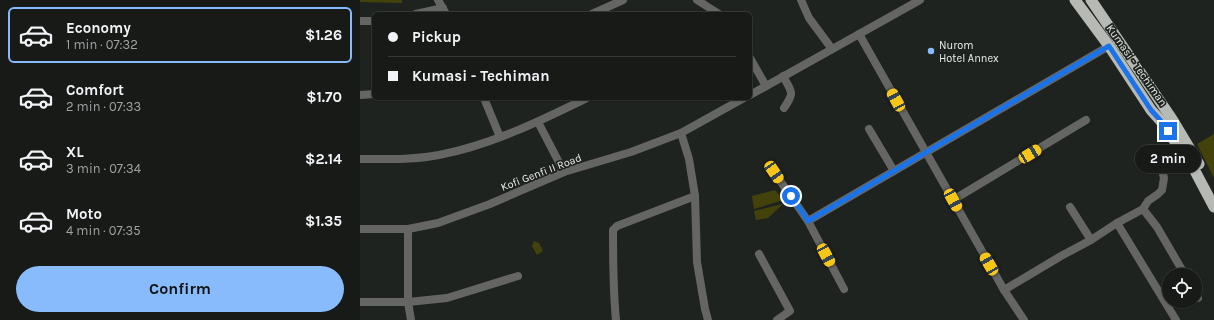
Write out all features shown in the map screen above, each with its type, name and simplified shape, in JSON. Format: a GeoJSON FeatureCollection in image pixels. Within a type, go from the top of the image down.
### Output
{"type":"FeatureCollection","features":[{"type":"Feature","properties":{"kind":"highway","name":"Kumasi - Techiman"},"geometry":{"type":"LineString","coordinates":[[1075,0],[1109,46],[1151,110],[1183,146],[1214,207]]}},
{"type":"Feature","properties":{"kind":"highway"},"geometry":{"type":"LineString","coordinates":[[1092,0],[1172,119],[1183,146],[1214,193]]}},
{"type":"Feature","properties":{"kind":"street"},"geometry":{"type":"LineString","coordinates":[[438,0],[445,11]]}},
{"type":"Feature","properties":{"kind":"street"},"geometry":{"type":"LineString","coordinates":[[596,12],[623,0]]}},
{"type":"Feature","properties":{"kind":"street"},"geometry":{"type":"LineString","coordinates":[[697,0],[715,12]]}},
{"type":"Feature","properties":{"kind":"street"},"geometry":{"type":"LineString","coordinates":[[801,0],[809,18],[832,49]]}},
{"type":"Feature","properties":{"kind":"street"},"geometry":{"type":"LineString","coordinates":[[752,94],[920,0]]}},
{"type":"Feature","properties":{"kind":"street"},"geometry":{"type":"LineString","coordinates":[[360,21],[372,21]]}},
{"type":"Feature","properties":{"kind":"street"},"geometry":{"type":"LineString","coordinates":[[859,34],[1004,290],[1024,320]]}},
{"type":"Feature","properties":{"kind":"street"},"geometry":{"type":"LineString","coordinates":[[808,221],[1109,46]]}},
{"type":"Feature","properties":{"kind":"street"},"geometry":{"type":"LineString","coordinates":[[752,62],[766,86]]}},
{"type":"Feature","properties":{"kind":"street"},"geometry":{"type":"LineString","coordinates":[[783,76],[791,91],[791,97],[784,108]]}},
{"type":"Feature","properties":{"kind":"street"},"geometry":{"type":"LineString","coordinates":[[360,95],[372,94]]}},
{"type":"Feature","properties":{"kind":"street"},"geometry":{"type":"LineString","coordinates":[[485,100],[500,137]]}},
{"type":"Feature","properties":{"kind":"street"},"geometry":{"type":"LineString","coordinates":[[360,159],[402,159],[439,155],[500,137],[538,122],[583,100]]}},
{"type":"Feature","properties":{"kind":"street","name":"Kofi Genfi II Road"},"geometry":{"type":"LineString","coordinates":[[360,229],[408,229],[438,223],[490,204],[564,172],[631,152],[681,133],[740,100]]}},
{"type":"Feature","properties":{"kind":"street"},"geometry":{"type":"LineString","coordinates":[[953,200],[1086,120]]}},
{"type":"Feature","properties":{"kind":"street"},"geometry":{"type":"LineString","coordinates":[[538,122],[564,172]]}},
{"type":"Feature","properties":{"kind":"street"},"geometry":{"type":"LineString","coordinates":[[869,129],[894,171]]}},
{"type":"Feature","properties":{"kind":"street"},"geometry":{"type":"LineString","coordinates":[[681,133],[689,159],[695,196],[697,262],[708,320]]}},
{"type":"Feature","properties":{"kind":"street"},"geometry":{"type":"LineString","coordinates":[[1004,290],[1143,209],[1148,201],[1162,190],[1164,178],[1162,170],[1164,160],[1183,146]]}},
{"type":"Feature","properties":{"kind":"street"},"geometry":{"type":"LineString","coordinates":[[774,172],[808,221],[844,289]]}},
{"type":"Feature","properties":{"kind":"street"},"geometry":{"type":"LineString","coordinates":[[616,320],[614,299],[613,230],[616,226],[695,196]]}},
{"type":"Feature","properties":{"kind":"street"},"geometry":{"type":"LineString","coordinates":[[1070,207],[1091,240]]}},
{"type":"Feature","properties":{"kind":"street"},"geometry":{"type":"LineString","coordinates":[[1143,209],[1157,227],[1181,268]]}},
{"type":"Feature","properties":{"kind":"street"},"geometry":{"type":"LineString","coordinates":[[1117,223],[1176,320]]}},
{"type":"Feature","properties":{"kind":"street"},"geometry":{"type":"LineString","coordinates":[[408,229],[408,302],[411,320]]}},
{"type":"Feature","properties":{"kind":"street"},"geometry":{"type":"LineString","coordinates":[[759,254],[790,311],[777,320]]}},
{"type":"Feature","properties":{"kind":"street"},"geometry":{"type":"LineString","coordinates":[[360,302],[408,302],[447,298],[518,276]]}},
{"type":"Feature","properties":{"kind":"shaded area"},"geometry":{"type":"Polygon","coordinates":[[[360,0],[402,0],[402,3],[360,2],[360,0]]]}},
{"type":"Feature","properties":{"kind":"shaded area"},"geometry":{"type":"Polygon","coordinates":[[[1214,134],[1214,178],[1197,144],[1214,134]]]}},
{"type":"Feature","properties":{"kind":"shaded area"},"geometry":{"type":"Polygon","coordinates":[[[775,190],[783,200],[754,209],[752,196],[775,190]]]}},
{"type":"Feature","properties":{"kind":"shaded area"},"geometry":{"type":"Polygon","coordinates":[[[783,204],[768,218],[756,220],[754,211],[783,204]]]}},
{"type":"Feature","properties":{"kind":"shaded area"},"geometry":{"type":"Polygon","coordinates":[[[534,241],[539,243],[543,251],[537,255],[532,246],[534,241]]]}},
{"type":"Feature","properties":{"kind":"place","name":"Nurom Hotel Annex"},"geometry":{"type":"Point","coordinates":[931,51]}},
{"type":"Feature","properties":{"kind":"route"},"geometry":{"type":"LineString","coordinates":[[791,196],[808,221],[1109,46],[1151,110],[1168,131]]}}]}
